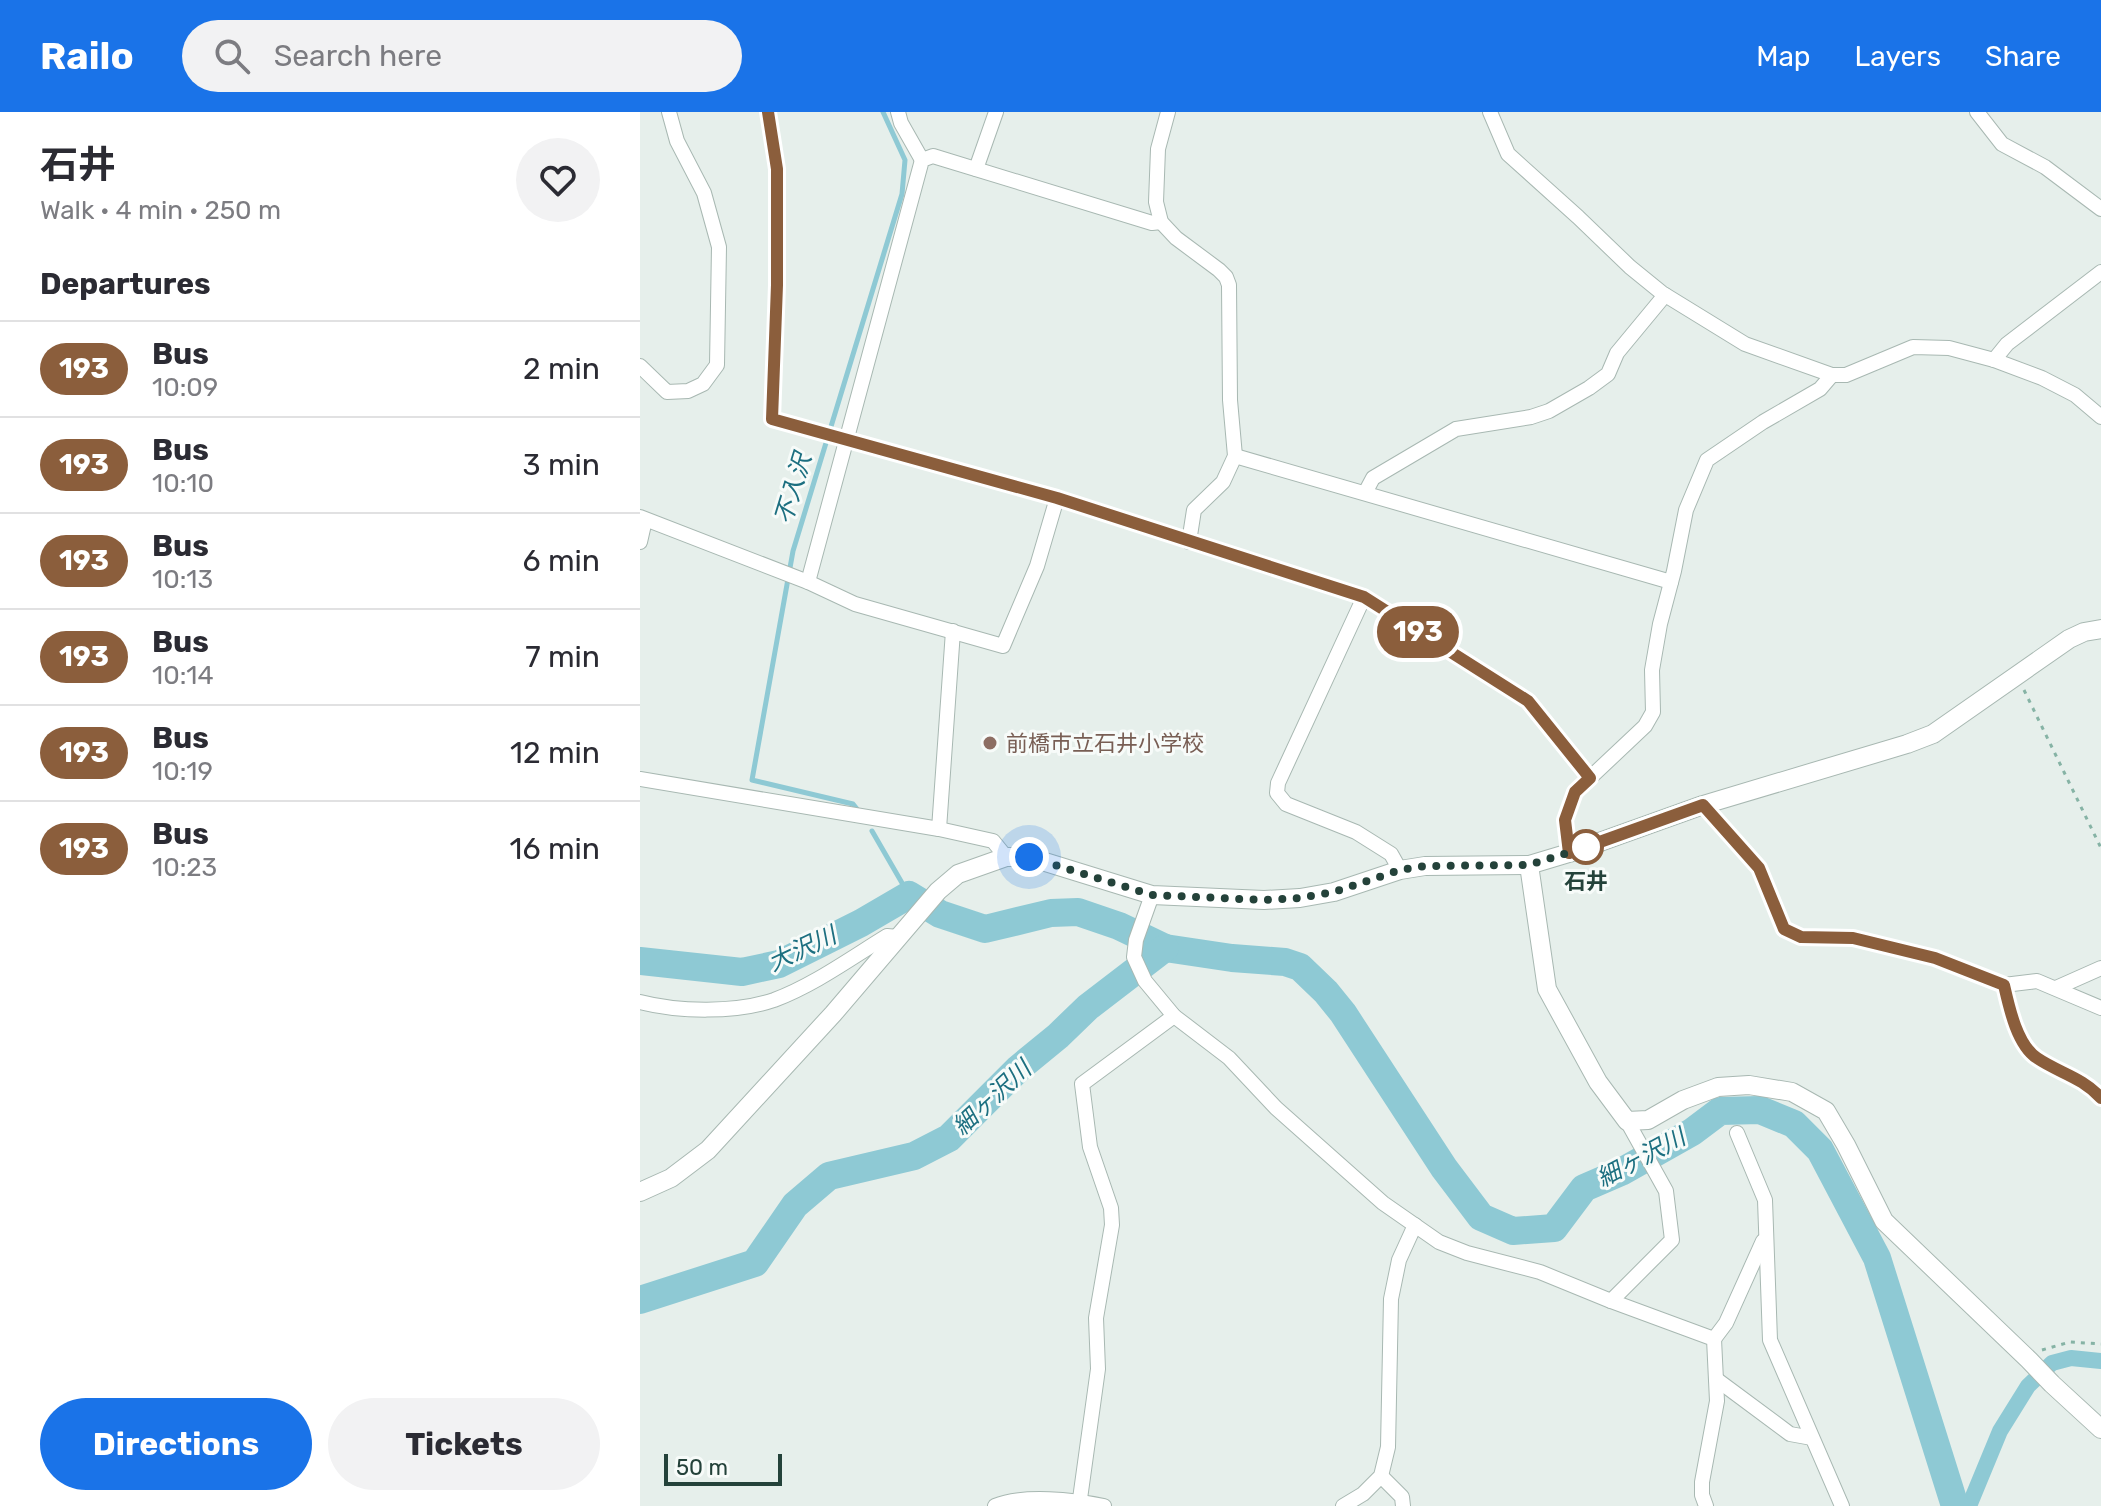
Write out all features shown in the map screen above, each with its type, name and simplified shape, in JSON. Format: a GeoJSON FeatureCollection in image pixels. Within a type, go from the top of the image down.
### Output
{"type":"FeatureCollection","features":[{"type":"Feature","properties":{"kind":"street"},"geometry":{"type":"LineString","coordinates":[[640,366],[667,392],[688,391],[703,384],[717,365],[719,247],[704,193],[677,141],[669,112]]}},
{"type":"Feature","properties":{"kind":"street"},"geometry":{"type":"LineString","coordinates":[[768,112],[777,169],[772,419],[1057,498],[1364,597],[1528,701],[1590,778]]}},
{"type":"Feature","properties":{"kind":"street"},"geometry":{"type":"LineString","coordinates":[[802,580],[847,440],[922,160],[898,112]]}},
{"type":"Feature","properties":{"kind":"street"},"geometry":{"type":"LineString","coordinates":[[976,169],[996,112]]}},
{"type":"Feature","properties":{"kind":"street"},"geometry":{"type":"LineString","coordinates":[[1168,112],[1158,149],[1156,202],[1161,222],[1176,238],[1219,270],[1229,285],[1230,400],[1235,456],[1223,482],[1194,510],[1189,542]]}},
{"type":"Feature","properties":{"kind":"street"},"geometry":{"type":"LineString","coordinates":[[1490,112],[1508,154],[1630,267],[1665,295],[1745,344],[1832,375],[1846,375],[1913,347],[1949,348],[2042,378],[2075,395],[2101,417]]}},
{"type":"Feature","properties":{"kind":"street"},"geometry":{"type":"LineString","coordinates":[[1977,112],[2002,144],[2045,167],[2101,209]]}},
{"type":"Feature","properties":{"kind":"street"},"geometry":{"type":"LineString","coordinates":[[922,160],[933,156],[1152,223],[1161,222]]}},
{"type":"Feature","properties":{"kind":"street"},"geometry":{"type":"LineString","coordinates":[[1994,360],[2007,344],[2101,272]]}},
{"type":"Feature","properties":{"kind":"street"},"geometry":{"type":"LineString","coordinates":[[1365,493],[1373,478],[1456,429],[1531,417],[1549,411],[1589,388],[1608,374],[1617,353],[1665,295]]}},
{"type":"Feature","properties":{"kind":"street"},"geometry":{"type":"LineString","coordinates":[[1569,853],[1565,820],[1575,792],[1645,726],[1653,712],[1652,670],[1660,624],[1686,510],[1707,460],[1820,389],[1832,375]]}},
{"type":"Feature","properties":{"kind":"street"},"geometry":{"type":"LineString","coordinates":[[1235,456],[1671,582]]}},
{"type":"Feature","properties":{"kind":"street"},"geometry":{"type":"LineString","coordinates":[[640,542],[643,518],[855,604],[1003,646],[1037,566],[1057,498]]}},
{"type":"Feature","properties":{"kind":"street"},"geometry":{"type":"LineString","coordinates":[[1364,597],[1278,783],[1277,793],[1286,804],[1356,832],[1391,854],[1400,870]]}},
{"type":"Feature","properties":{"kind":"street"},"geometry":{"type":"LineString","coordinates":[[640,1192],[671,1178],[708,1150],[833,1014],[938,891],[958,874],[1006,857],[1029,857],[1152,895],[1264,900],[1334,892],[1400,870],[1425,866],[1529,865],[1703,805],[1933,734],[2069,639],[2101,629]]}},
{"type":"Feature","properties":{"kind":"street"},"geometry":{"type":"LineString","coordinates":[[939,829],[953,631]]}},
{"type":"Feature","properties":{"kind":"street"},"geometry":{"type":"LineString","coordinates":[[640,779],[939,829],[993,841],[1006,857]]}},
{"type":"Feature","properties":{"kind":"street"},"geometry":{"type":"LineString","coordinates":[[1703,805],[1759,868],[1784,929],[1801,937],[1853,938],[1935,958],[2004,985],[2037,981],[2101,1008]]}},
{"type":"Feature","properties":{"kind":"street"},"geometry":{"type":"LineString","coordinates":[[1529,865],[1547,989],[1598,1082],[1627,1121],[1666,1191],[1672,1240],[1611,1301]]}},
{"type":"Feature","properties":{"kind":"street"},"geometry":{"type":"LineString","coordinates":[[1152,895],[1136,940],[1134,957],[1145,981],[1174,1016],[1229,1058],[1276,1108],[1383,1203],[1439,1242],[1467,1253],[1540,1272],[1714,1339]]}},
{"type":"Feature","properties":{"kind":"street"},"geometry":{"type":"LineString","coordinates":[[640,1002],[703,1009],[765,1002],[802,987],[887,936],[898,937]]}},
{"type":"Feature","properties":{"kind":"street"},"geometry":{"type":"LineString","coordinates":[[2056,988],[2101,968]]}},
{"type":"Feature","properties":{"kind":"street"},"geometry":{"type":"LineString","coordinates":[[2004,985],[2010,1014],[2034,1057],[2071,1074],[2101,1098]]}},
{"type":"Feature","properties":{"kind":"street"},"geometry":{"type":"LineString","coordinates":[[1080,1504],[1098,1369],[1096,1318],[1112,1225],[1111,1208],[1090,1147],[1082,1084],[1174,1016]]}},
{"type":"Feature","properties":{"kind":"street"},"geometry":{"type":"LineString","coordinates":[[1627,1121],[1648,1120],[1683,1100],[1718,1087],[1749,1085],[1792,1092],[1826,1111],[1884,1221],[2052,1384],[2100,1421]]}},
{"type":"Feature","properties":{"kind":"street"},"geometry":{"type":"LineString","coordinates":[[1737,1133],[1765,1200],[1770,1340],[1842,1506]]}},
{"type":"Feature","properties":{"kind":"street"},"geometry":{"type":"LineString","coordinates":[[1343,1506],[1363,1494],[1381,1476],[1388,1447],[1391,1299],[1399,1260],[1415,1225]]}},
{"type":"Feature","properties":{"kind":"street"},"geometry":{"type":"LineString","coordinates":[[1706,1506],[1702,1482],[1717,1401],[1714,1339],[1726,1323],[1766,1233]]}},
{"type":"Feature","properties":{"kind":"street"},"geometry":{"type":"LineString","coordinates":[[1716,1379],[1790,1434],[1812,1438]]}},
{"type":"Feature","properties":{"kind":"street"},"geometry":{"type":"LineString","coordinates":[[1381,1476],[1402,1497],[1403,1506]]}},
{"type":"Feature","properties":{"kind":"street"},"geometry":{"type":"LineString","coordinates":[[995,1506],[1004,1502],[1051,1499],[1104,1506]]}},
{"type":"Feature","properties":{"kind":"path"},"geometry":{"type":"LineString","coordinates":[[2017,674],[2101,848]]}},
{"type":"Feature","properties":{"kind":"path"},"geometry":{"type":"LineString","coordinates":[[2027,1358],[2070,1342],[2101,1344]]}},
{"type":"Feature","properties":{"kind":"waterway","name":"不入沢"},"geometry":{"type":"LineString","coordinates":[[857,809],[853,804],[752,780],[793,551],[902,194],[905,160],[883,112]]}},
{"type":"Feature","properties":{"kind":"waterway","name":"不入沢"},"geometry":{"type":"LineString","coordinates":[[872,831],[909,895]]}},
{"type":"Feature","properties":{"kind":"waterway","name":"細ヶ沢川"},"geometry":{"type":"LineString","coordinates":[[640,961],[742,972],[779,964],[909,895],[940,914],[985,929],[1051,913],[1078,912],[1119,926],[1165,948],[1285,962],[1300,967],[1343,1013],[1444,1168],[1481,1217],[1513,1231],[1554,1228],[1584,1188],[1621,1172],[1692,1132],[1720,1111],[1760,1110],[1794,1124],[1820,1150],[1877,1258],[1955,1506]]}},
{"type":"Feature","properties":{"kind":"waterway","name":"細ヶ沢川"},"geometry":{"type":"LineString","coordinates":[[640,1300],[755,1263],[795,1205],[829,1176],[914,1156],[949,1138],[1019,1068],[1088,1007],[1165,948]]}},
{"type":"Feature","properties":{"kind":"waterway"},"geometry":{"type":"LineString","coordinates":[[1969,1506],[2000,1431],[2028,1386],[2052,1363],[2071,1358],[2101,1361]]}},
{"type":"Feature","properties":{"kind":"bus line","name":"193"},"geometry":{"type":"LineString","coordinates":[[768,112],[777,169],[772,419],[1057,498],[1364,597],[1528,701],[1590,778],[1575,792],[1565,820],[1569,853],[1703,805],[1759,868],[1784,929],[1801,937],[1853,938],[1935,958],[2004,985],[2010,1014],[2034,1057],[2071,1074],[2101,1098]]}},
{"type":"Feature","properties":{"kind":"place","name":"前橋市立石井小学校"},"geometry":{"type":"Point","coordinates":[990,743]}},
{"type":"Feature","properties":{"kind":"place","name":"石井"},"geometry":{"type":"Point","coordinates":[1586,847]}},
{"type":"Feature","properties":{"kind":"route"},"geometry":{"type":"LineString","coordinates":[[1029,857],[1152,895],[1264,900],[1334,892],[1400,870],[1425,866],[1529,865],[1596,844],[1586,847]]}},
{"type":"Feature","properties":{"kind":"water label","name":"大沢川"},"geometry":{"type":"Point","coordinates":[802,949]}}]}
